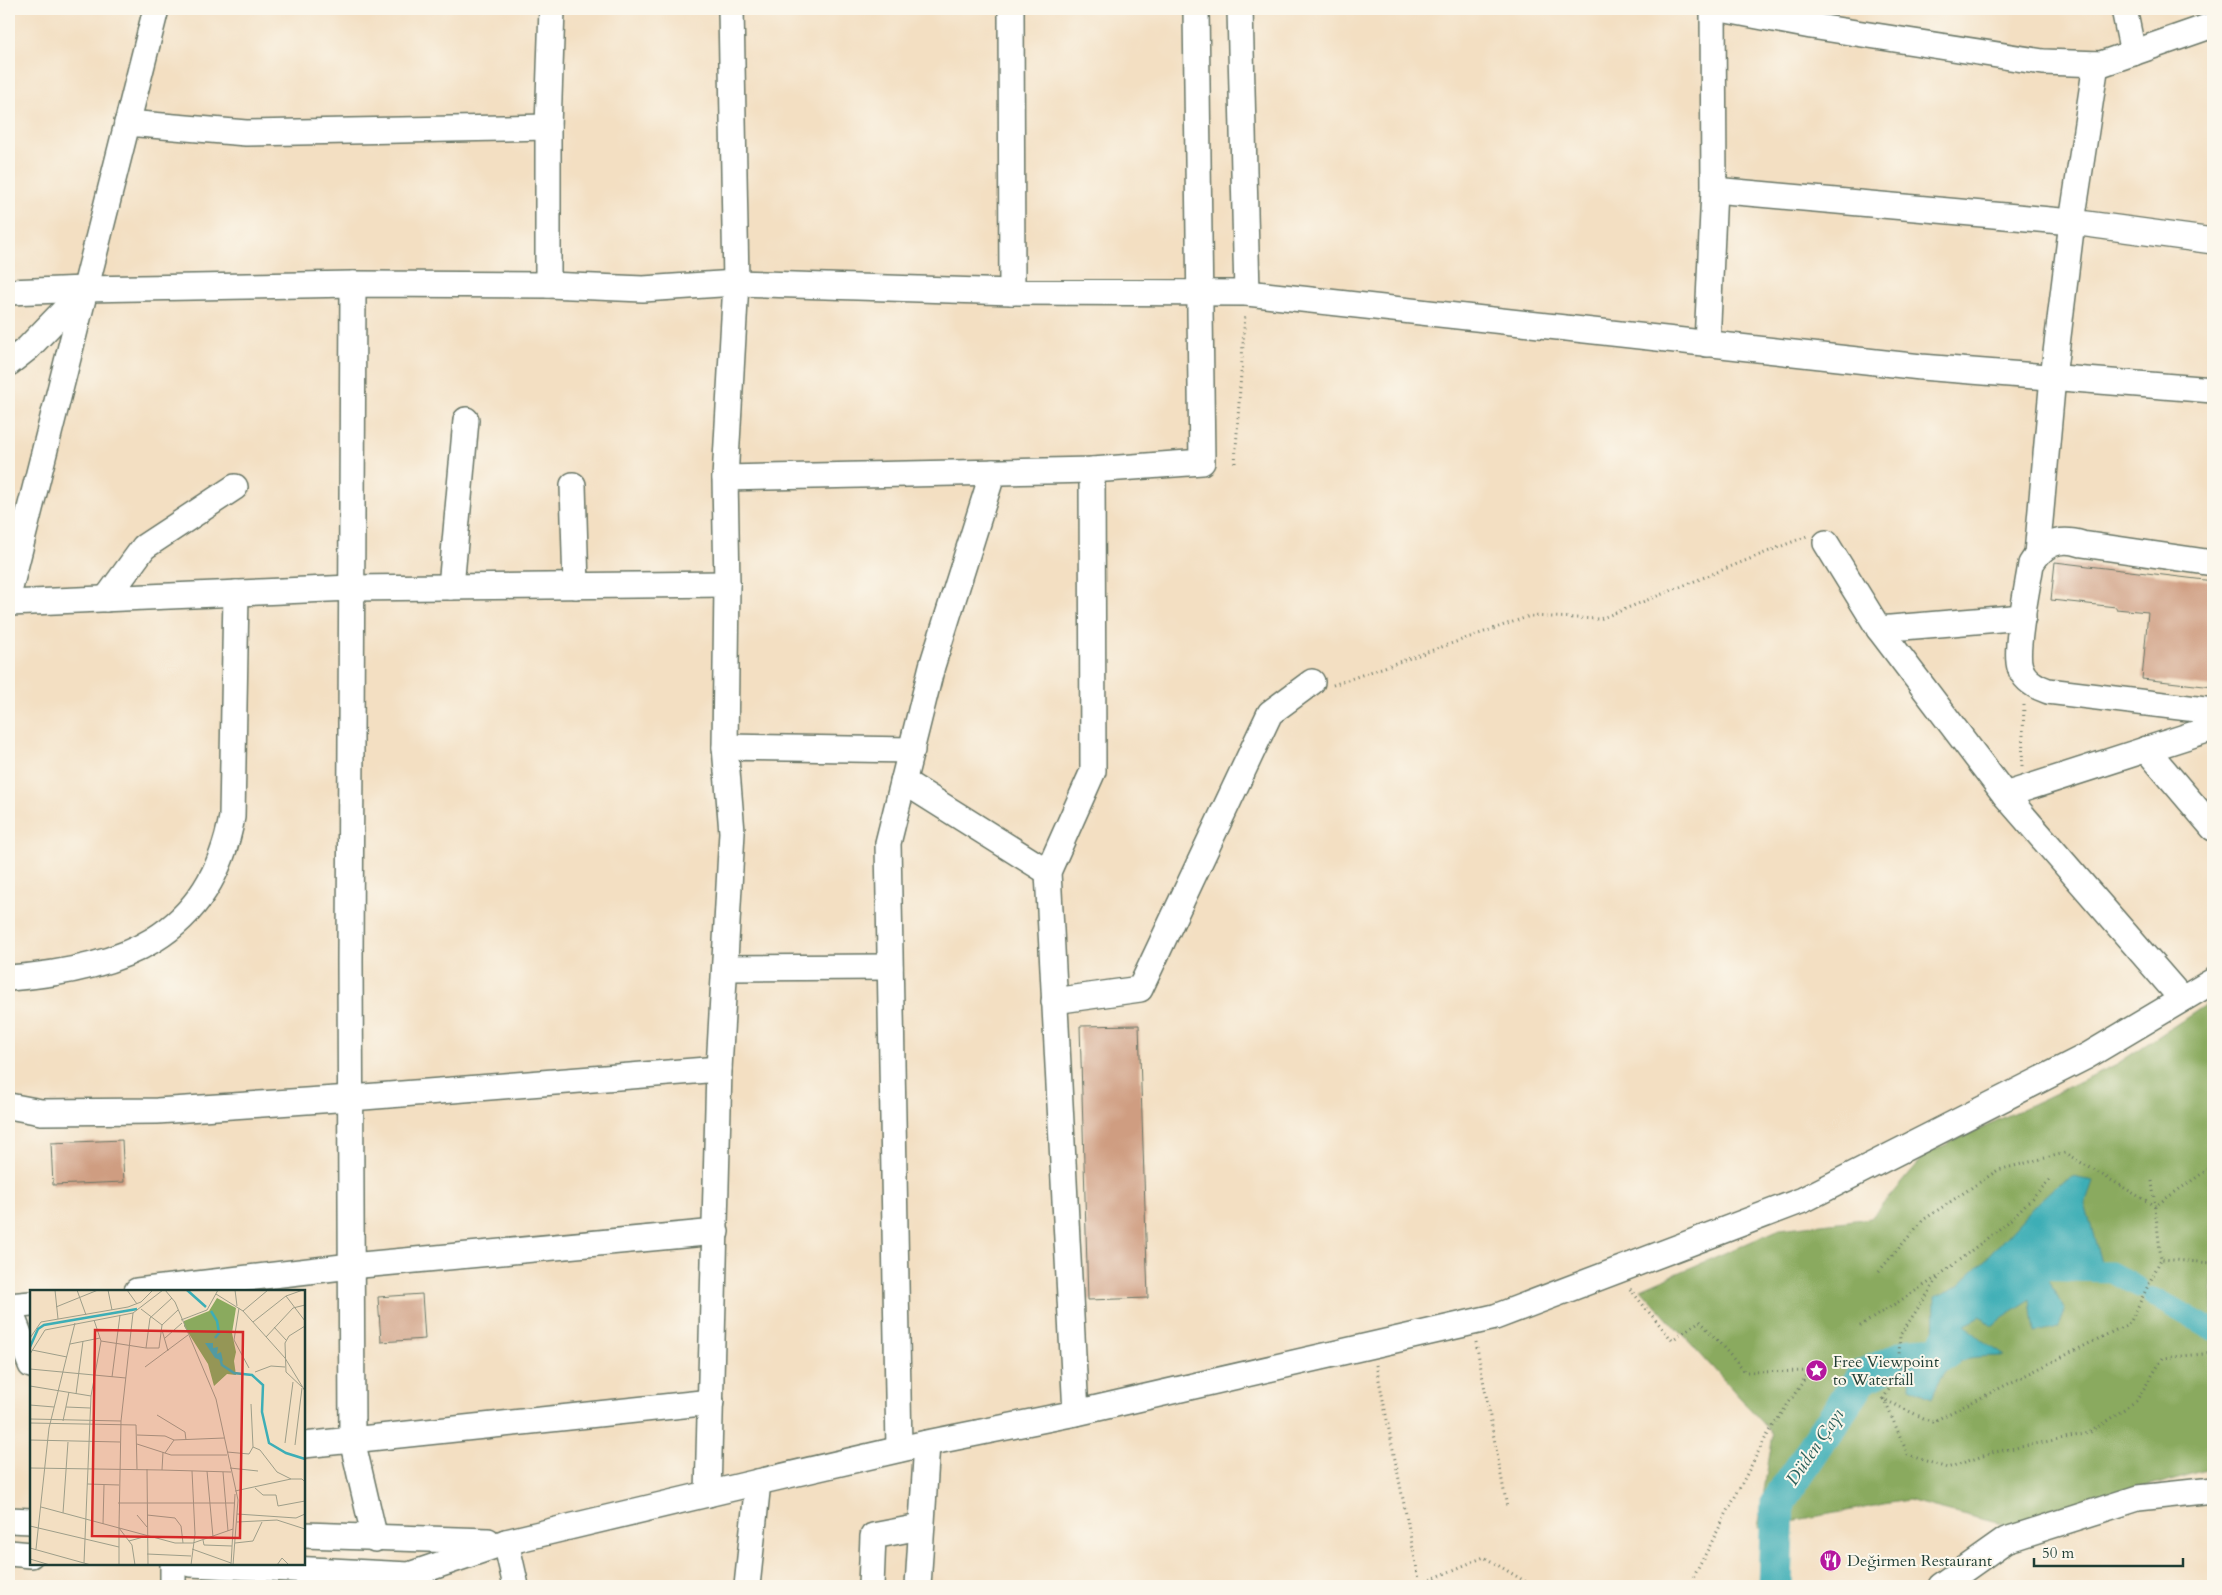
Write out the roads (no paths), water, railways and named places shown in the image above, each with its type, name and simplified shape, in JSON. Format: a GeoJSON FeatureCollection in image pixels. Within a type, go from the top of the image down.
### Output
{"type":"FeatureCollection","features":[{"type":"Feature","properties":{"kind":"street"},"geometry":{"type":"LineString","coordinates":[[9,592],[156,9]]}},
{"type":"Feature","properties":{"kind":"street"},"geometry":{"type":"LineString","coordinates":[[548,285],[548,127],[552,9]]}},
{"type":"Feature","properties":{"kind":"street"},"geometry":{"type":"LineString","coordinates":[[708,1494],[719,1069],[732,832],[725,747],[727,584],[725,478],[736,283],[731,9]]}},
{"type":"Feature","properties":{"kind":"street"},"geometry":{"type":"LineString","coordinates":[[1011,9],[1012,292]]}},
{"type":"Feature","properties":{"kind":"street"},"geometry":{"type":"LineString","coordinates":[[725,478],[1092,470],[1202,462],[1196,9]]}},
{"type":"Feature","properties":{"kind":"street"},"geometry":{"type":"LineString","coordinates":[[1240,9],[1247,292]]}},
{"type":"Feature","properties":{"kind":"street"},"geometry":{"type":"LineString","coordinates":[[1707,344],[1714,190],[1713,9]]}},
{"type":"Feature","properties":{"kind":"street"},"geometry":{"type":"LineString","coordinates":[[1721,9],[1811,26],[2043,62],[2096,64],[2213,25]]}},
{"type":"Feature","properties":{"kind":"street"},"geometry":{"type":"LineString","coordinates":[[2124,9],[2133,53]]}},
{"type":"Feature","properties":{"kind":"street"},"geometry":{"type":"LineString","coordinates":[[2037,554],[2053,377],[2072,222],[2096,64]]}},
{"type":"Feature","properties":{"kind":"street"},"geometry":{"type":"LineString","coordinates":[[127,123],[246,133],[548,127]]}},
{"type":"Feature","properties":{"kind":"street"},"geometry":{"type":"LineString","coordinates":[[1714,190],[2072,222],[2213,241]]}},
{"type":"Feature","properties":{"kind":"street"},"geometry":{"type":"LineString","coordinates":[[9,292],[353,284],[548,285],[643,289],[736,283],[1012,292],[1247,292],[1912,366],[2213,390]]}},
{"type":"Feature","properties":{"kind":"street"},"geometry":{"type":"LineString","coordinates":[[353,284],[350,962],[352,1440],[375,1539]]}},
{"type":"Feature","properties":{"kind":"street"},"geometry":{"type":"LineString","coordinates":[[9,363],[28,348],[85,289]]}},
{"type":"Feature","properties":{"kind":"street"},"geometry":{"type":"LineString","coordinates":[[451,587],[466,420]]}},
{"type":"Feature","properties":{"kind":"street"},"geometry":{"type":"LineString","coordinates":[[1076,1413],[1048,872],[1093,771],[1092,470]]}},
{"type":"Feature","properties":{"kind":"street"},"geometry":{"type":"LineString","coordinates":[[899,1449],[888,843],[932,666],[993,472]]}},
{"type":"Feature","properties":{"kind":"street"},"geometry":{"type":"LineString","coordinates":[[573,485],[576,586]]}},
{"type":"Feature","properties":{"kind":"street"},"geometry":{"type":"LineString","coordinates":[[106,599],[144,548],[235,487]]}},
{"type":"Feature","properties":{"kind":"street"},"geometry":{"type":"LineString","coordinates":[[2213,564],[2070,541],[2052,544],[2037,554],[2031,564],[2020,641],[2019,667],[2026,678],[2036,687],[2048,691],[2213,711]]}},
{"type":"Feature","properties":{"kind":"street"},"geometry":{"type":"LineString","coordinates":[[1826,543],[1880,629],[2182,1000]]}},
{"type":"Feature","properties":{"kind":"street"},"geometry":{"type":"LineString","coordinates":[[9,603],[351,588],[727,584]]}},
{"type":"Feature","properties":{"kind":"street"},"geometry":{"type":"LineString","coordinates":[[9,978],[76,970],[137,950],[174,926],[190,910],[214,876],[224,850],[232,817],[236,593]]}},
{"type":"Feature","properties":{"kind":"street"},"geometry":{"type":"LineString","coordinates":[[1880,629],[2023,617]]}},
{"type":"Feature","properties":{"kind":"street"},"geometry":{"type":"LineString","coordinates":[[1054,1002],[1140,989],[1270,713],[1312,682]]}},
{"type":"Feature","properties":{"kind":"street"},"geometry":{"type":"LineString","coordinates":[[2013,792],[2213,728]]}},
{"type":"Feature","properties":{"kind":"street"},"geometry":{"type":"LineString","coordinates":[[725,747],[912,750]]}},
{"type":"Feature","properties":{"kind":"street"},"geometry":{"type":"LineString","coordinates":[[2146,749],[2213,828]]}},
{"type":"Feature","properties":{"kind":"street"},"geometry":{"type":"LineString","coordinates":[[904,780],[1048,872]]}},
{"type":"Feature","properties":{"kind":"street"},"geometry":{"type":"LineString","coordinates":[[724,968],[890,967]]}},
{"type":"Feature","properties":{"kind":"street"},"geometry":{"type":"LineString","coordinates":[[197,1565],[266,1576],[410,1575],[506,1542],[758,1482],[899,1449],[1076,1413],[1495,1317],[1803,1200],[2087,1056],[2213,981]]}},
{"type":"Feature","properties":{"kind":"street"},"geometry":{"type":"LineString","coordinates":[[9,1106],[41,1112],[157,1111],[352,1098],[719,1069]]}},
{"type":"Feature","properties":{"kind":"street"},"geometry":{"type":"LineString","coordinates":[[146,1290],[351,1266],[716,1232]]}},
{"type":"Feature","properties":{"kind":"street"},"geometry":{"type":"LineString","coordinates":[[30,1304],[9,1307],[30,1362]]}},
{"type":"Feature","properties":{"kind":"street"},"geometry":{"type":"LineString","coordinates":[[305,1445],[711,1402]]}},
{"type":"Feature","properties":{"kind":"street"},"geometry":{"type":"LineString","coordinates":[[918,1586],[920,1527],[927,1443]]}},
{"type":"Feature","properties":{"kind":"street"},"geometry":{"type":"LineString","coordinates":[[747,1586],[758,1482]]}},
{"type":"Feature","properties":{"kind":"street"},"geometry":{"type":"LineString","coordinates":[[1941,1586],[2006,1540],[2138,1498],[2213,1490]]}},
{"type":"Feature","properties":{"kind":"street"},"geometry":{"type":"LineString","coordinates":[[9,1520],[30,1521]]}},
{"type":"Feature","properties":{"kind":"street"},"geometry":{"type":"LineString","coordinates":[[871,1586],[873,1536],[920,1527]]}},
{"type":"Feature","properties":{"kind":"street"},"geometry":{"type":"LineString","coordinates":[[305,1535],[375,1539],[506,1542]]}},
{"type":"Feature","properties":{"kind":"street"},"geometry":{"type":"LineString","coordinates":[[506,1542],[516,1586]]}},
{"type":"Feature","properties":{"kind":"street"},"geometry":{"type":"LineString","coordinates":[[9,1554],[30,1555]]}},
{"type":"Feature","properties":{"kind":"street"},"geometry":{"type":"LineString","coordinates":[[173,1565],[173,1586]]}},
{"type":"Feature","properties":{"kind":"water"},"geometry":{"type":"Polygon","coordinates":[[[2072,1177],[2093,1181],[2085,1204],[2103,1270],[2096,1273],[2075,1265],[2061,1263],[2054,1264],[2041,1272],[2059,1297],[2065,1311],[2058,1328],[2035,1333],[2031,1299],[1992,1326],[1981,1317],[1965,1325],[1983,1341],[2005,1356],[1968,1358],[1959,1361],[1945,1373],[1932,1397],[1909,1387],[1910,1355],[1934,1342],[1935,1297],[1956,1287],[1984,1261],[2037,1203],[2058,1184],[2072,1177]]]}},
{"type":"Feature","properties":{"kind":"waterway"},"geometry":{"type":"LineString","coordinates":[[2013,1270],[2111,1272],[2138,1287]]}},
{"type":"Feature","properties":{"kind":"waterway"},"geometry":{"type":"LineString","coordinates":[[2154,1297],[2213,1330]]}},
{"type":"Feature","properties":{"kind":"waterway","name":"Düden Çayı"},"geometry":{"type":"LineString","coordinates":[[1775,1586],[1778,1502],[1863,1376],[1910,1355],[1944,1353],[1948,1340]]}},
{"type":"Feature","properties":{"kind":"place","name":"Free Viewpoint to Waterfall"},"geometry":{"type":"Point","coordinates":[1817,1371]}},
{"type":"Feature","properties":{"kind":"place","name":"Değirmen Restaurant"},"geometry":{"type":"Point","coordinates":[1831,1561]}}]}
